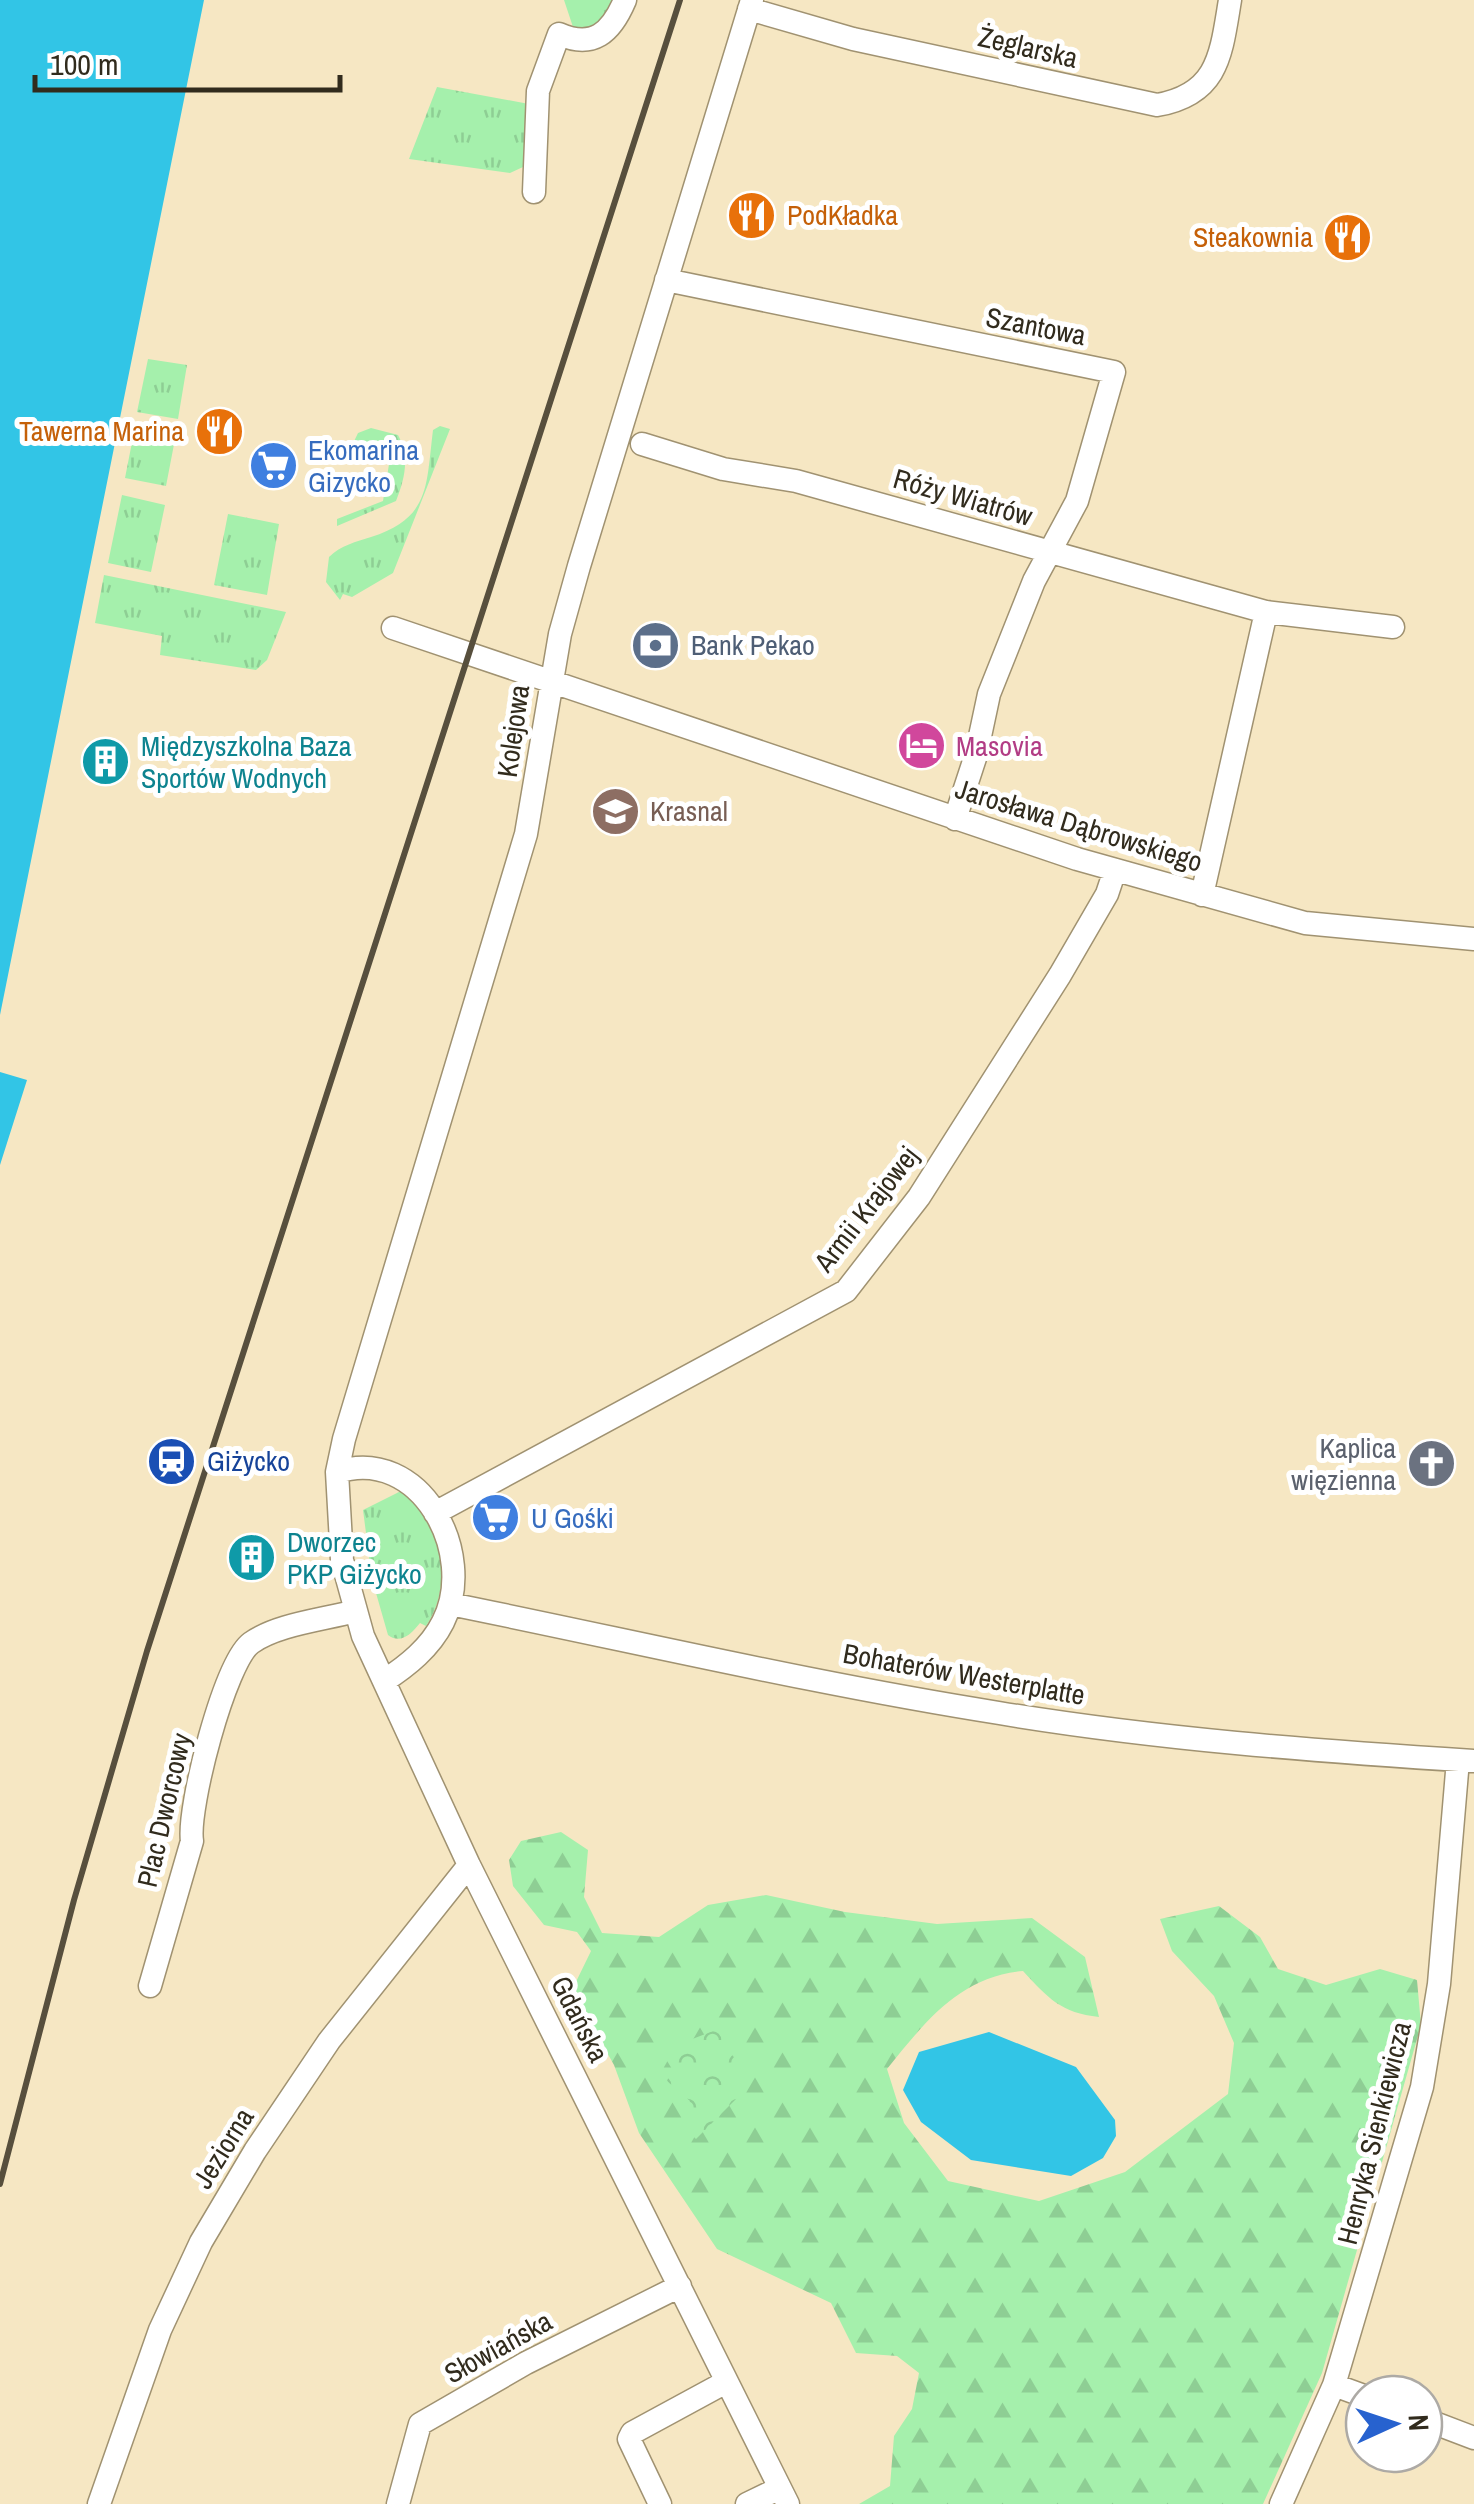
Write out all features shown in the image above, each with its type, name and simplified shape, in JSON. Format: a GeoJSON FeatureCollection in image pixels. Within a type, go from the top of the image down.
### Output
{"type":"FeatureCollection","features":[{"type":"Feature","properties":{"kind":"street"},"geometry":{"type":"LineString","coordinates":[[534,192],[538,91],[559,34],[578,43],[594,41],[616,20],[625,0]]}},
{"type":"Feature","properties":{"kind":"street","name":"Żeglarska"},"geometry":{"type":"LineString","coordinates":[[750,5],[854,39],[1157,105],[1185,100],[1206,81],[1219,62],[1230,0]]}},
{"type":"Feature","properties":{"kind":"street","name":"Kolejowa"},"geometry":{"type":"LineString","coordinates":[[337,1472],[526,834],[551,678],[578,566],[750,5]]}},
{"type":"Feature","properties":{"kind":"street","name":"Szantowa"},"geometry":{"type":"LineString","coordinates":[[666,280],[1114,372],[1077,501],[1016,624],[989,694],[976,756],[954,819]]}},
{"type":"Feature","properties":{"kind":"street","name":"Róży Wiatrów"},"geometry":{"type":"LineString","coordinates":[[642,444],[723,469],[796,481],[1266,612],[1392,627]]}},
{"type":"Feature","properties":{"kind":"street"},"geometry":{"type":"LineString","coordinates":[[1202,895],[1266,612]]}},
{"type":"Feature","properties":{"kind":"street","name":"Jarosława Dąbrowskiego"},"geometry":{"type":"LineString","coordinates":[[393,628],[1115,870],[1306,922],[1474,939]]}},
{"type":"Feature","properties":{"kind":"street","name":"Armii Krajowej"},"geometry":{"type":"LineString","coordinates":[[435,1513],[846,1291],[929,1181],[1060,975],[1107,894],[1115,870]]}},
{"type":"Feature","properties":{"kind":"street"},"geometry":{"type":"LineString","coordinates":[[378,1465],[422,1494],[435,1513],[446,1536],[454,1572],[450,1604],[430,1642],[408,1666],[384,1681],[355,1611],[342,1560],[337,1472],[378,1465]]}},
{"type":"Feature","properties":{"kind":"street","name":"Bohaterów Westerplatte"},"geometry":{"type":"LineString","coordinates":[[450,1604],[747,1667],[999,1714],[1228,1744],[1466,1761]]}},
{"type":"Feature","properties":{"kind":"street","name":"Plac Dworcowy"},"geometry":{"type":"LineString","coordinates":[[150,1986],[192,1841],[189,1822],[195,1788],[240,1656],[264,1636],[355,1611]]}},
{"type":"Feature","properties":{"kind":"street","name":"Gdańska"},"geometry":{"type":"LineString","coordinates":[[384,1681],[470,1865],[784,2496],[746,2504]]}},
{"type":"Feature","properties":{"kind":"street","name":"Henryka Sienkiewicza"},"geometry":{"type":"LineString","coordinates":[[1281,2504],[1334,2385],[1382,2229],[1433,2036],[1466,1761]]}},
{"type":"Feature","properties":{"kind":"street","name":"Jeziorna"},"geometry":{"type":"LineString","coordinates":[[98,2504],[160,2330],[201,2242],[255,2151],[329,2041],[470,1865]]}},
{"type":"Feature","properties":{"kind":"street","name":"Słowiańska"},"geometry":{"type":"LineString","coordinates":[[398,2504],[420,2424],[526,2364],[680,2286]]}},
{"type":"Feature","properties":{"kind":"street"},"geometry":{"type":"LineString","coordinates":[[660,2504],[632,2449],[632,2433],[726,2382]]}},
{"type":"Feature","properties":{"kind":"street"},"geometry":{"type":"LineString","coordinates":[[1334,2385],[1344,2389]]}},
{"type":"Feature","properties":{"kind":"street"},"geometry":{"type":"LineString","coordinates":[[1444,2427],[1474,2438]]}},
{"type":"Feature","properties":{"kind":"green space"},"geometry":{"type":"Polygon","coordinates":[[[564,0],[619,0],[601,27],[574,30],[564,0]]]}},
{"type":"Feature","properties":{"kind":"green space"},"geometry":{"type":"Polygon","coordinates":[[[437,87],[529,104],[523,167],[510,173],[409,159],[437,87]]]}},
{"type":"Feature","properties":{"kind":"green space"},"geometry":{"type":"Polygon","coordinates":[[[148,359],[187,365],[178,419],[137,412],[148,359]]]}},
{"type":"Feature","properties":{"kind":"green space"},"geometry":{"type":"Polygon","coordinates":[[[440,426],[450,429],[393,573],[352,597],[343,594],[340,600],[326,582],[329,557],[391,529],[415,509],[426,483],[433,430],[440,426]]]}},
{"type":"Feature","properties":{"kind":"green space"},"geometry":{"type":"Polygon","coordinates":[[[135,427],[176,434],[166,486],[125,478],[135,427]]]}},
{"type":"Feature","properties":{"kind":"green space"},"geometry":{"type":"Polygon","coordinates":[[[371,428],[398,435],[402,443],[405,468],[396,501],[337,526],[337,519],[383,501],[392,446],[347,456],[358,433],[371,428]]]}},
{"type":"Feature","properties":{"kind":"green space"},"geometry":{"type":"Polygon","coordinates":[[[122,495],[165,505],[151,572],[108,563],[122,495]]]}},
{"type":"Feature","properties":{"kind":"green space"},"geometry":{"type":"Polygon","coordinates":[[[228,514],[279,524],[267,595],[214,585],[228,514]]]}},
{"type":"Feature","properties":{"kind":"green space"},"geometry":{"type":"Polygon","coordinates":[[[104,575],[286,612],[267,660],[256,670],[160,655],[162,636],[95,623],[104,575]]]}},
{"type":"Feature","properties":{"kind":"green space"},"geometry":{"type":"Polygon","coordinates":[[[401,1491],[415,1504],[435,1536],[442,1572],[435,1609],[426,1626],[420,1623],[410,1634],[397,1639],[388,1635],[372,1579],[363,1510],[401,1491]]]}},
{"type":"Feature","properties":{"kind":"green space"},"geometry":{"type":"Polygon","coordinates":[[[561,1832],[588,1850],[584,1897],[602,1933],[659,1937],[708,1905],[766,1895],[845,1912],[937,1924],[1032,1918],[1085,1957],[1099,2017],[1056,2003],[1023,1971],[1000,1975],[980,1982],[945,2005],[887,2069],[904,2123],[948,2181],[1039,2201],[1125,2172],[1228,2094],[1234,2043],[1214,1996],[1172,1951],[1160,1919],[1219,1906],[1260,1937],[1278,1969],[1326,1985],[1380,1969],[1417,1980],[1421,2025],[1322,2373],[1263,2504],[859,2504],[890,2486],[894,2436],[912,2409],[919,2373],[897,2356],[856,2353],[831,2303],[717,2249],[639,2133],[614,2065],[572,1990],[591,1951],[577,1932],[544,1925],[513,1886],[509,1860],[521,1841],[561,1832]]]}},
{"type":"Feature","properties":{"kind":"green space"},"geometry":{"type":"Polygon","coordinates":[[[721,2028],[747,2088],[696,2139],[681,2124],[690,2101],[667,2081],[672,2069],[661,2051],[721,2028]]]}},
{"type":"Feature","properties":{"kind":"water"},"geometry":{"type":"Polygon","coordinates":[[[0,0],[204,0],[0,1015],[0,0]]]}},
{"type":"Feature","properties":{"kind":"water"},"geometry":{"type":"Polygon","coordinates":[[[0,1072],[27,1080],[0,1165],[0,1072]]]}},
{"type":"Feature","properties":{"kind":"water"},"geometry":{"type":"Polygon","coordinates":[[[989,2032],[1076,2067],[1115,2120],[1116,2136],[1103,2158],[1071,2176],[971,2160],[921,2122],[903,2090],[919,2052],[989,2032]]]}},
{"type":"Feature","properties":{"kind":"railway"},"geometry":{"type":"LineString","coordinates":[[0,2184],[74,1900],[147,1651],[680,0]]}},
{"type":"Feature","properties":{"kind":"place","name":"PodKładka"},"geometry":{"type":"Point","coordinates":[752,215]}},
{"type":"Feature","properties":{"kind":"place","name":"Steakownia"},"geometry":{"type":"Point","coordinates":[1348,237]}},
{"type":"Feature","properties":{"kind":"place","name":"Tawerna Marina"},"geometry":{"type":"Point","coordinates":[219,431]}},
{"type":"Feature","properties":{"kind":"place","name":"Ekomarina Gizycko"},"geometry":{"type":"Point","coordinates":[273,466]}},
{"type":"Feature","properties":{"kind":"place","name":"Bank Pekao"},"geometry":{"type":"Point","coordinates":[656,645]}},
{"type":"Feature","properties":{"kind":"place","name":"Masovia"},"geometry":{"type":"Point","coordinates":[921,746]}},
{"type":"Feature","properties":{"kind":"place","name":"Międzyszkolna Baza Sportów Wodnych"},"geometry":{"type":"Point","coordinates":[106,762]}},
{"type":"Feature","properties":{"kind":"place","name":"Krasnal"},"geometry":{"type":"Point","coordinates":[615,811]}},
{"type":"Feature","properties":{"kind":"place","name":"Giżycko"},"geometry":{"type":"Point","coordinates":[172,1461]}},
{"type":"Feature","properties":{"kind":"place","name":"Kaplica więzienna"},"geometry":{"type":"Point","coordinates":[1431,1464]}},
{"type":"Feature","properties":{"kind":"place","name":"U Gośki"},"geometry":{"type":"Point","coordinates":[496,1518]}},
{"type":"Feature","properties":{"kind":"place","name":"Dworzec PKP Giżycko"},"geometry":{"type":"Point","coordinates":[252,1558]}}]}
